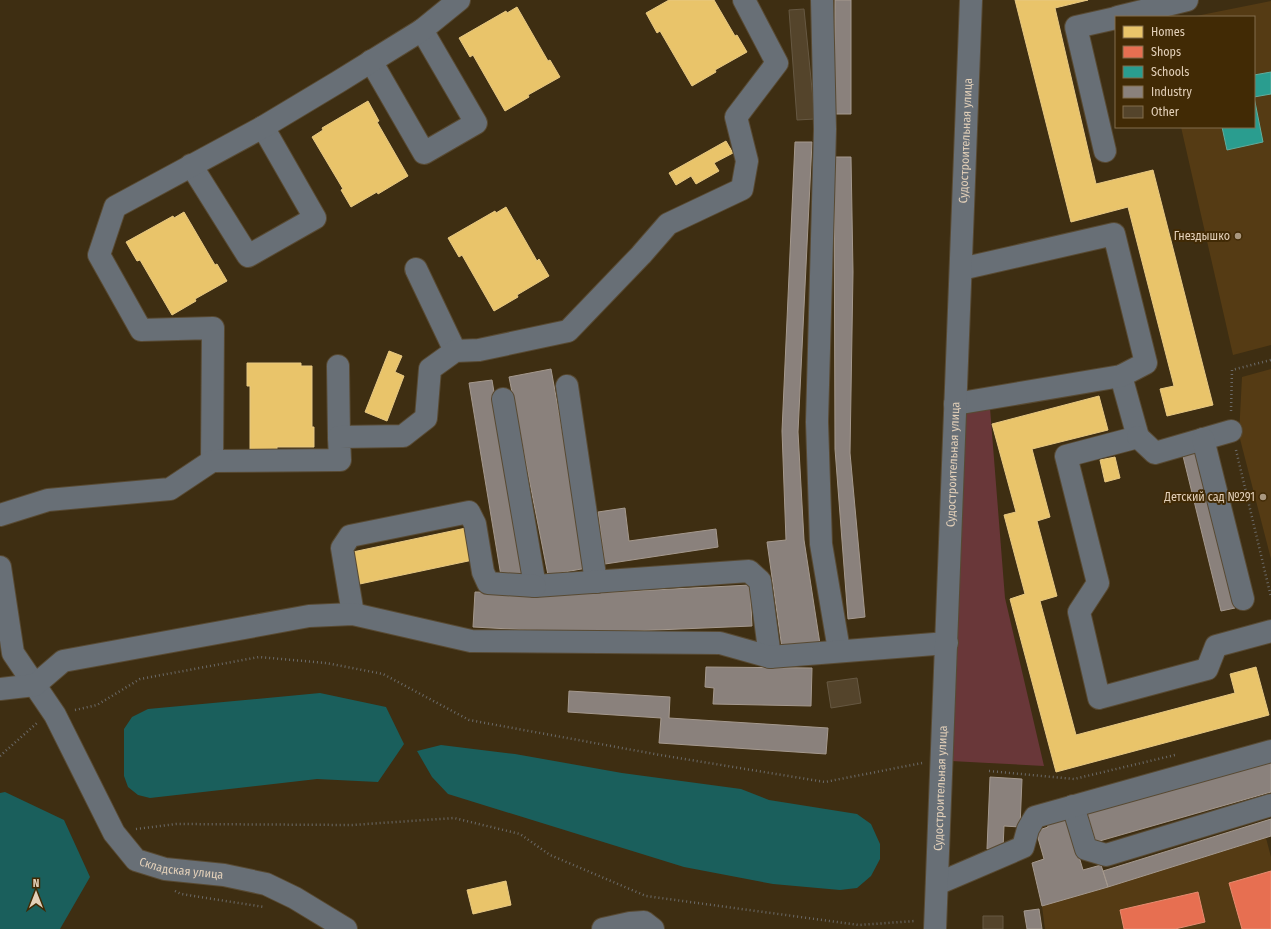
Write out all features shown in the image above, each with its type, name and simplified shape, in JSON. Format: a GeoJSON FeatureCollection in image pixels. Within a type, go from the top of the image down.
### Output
{"type":"FeatureCollection","features":[{"type":"Feature","properties":{"kind":"street"},"geometry":{"type":"LineString","coordinates":[[212,461],[213,328],[141,330],[99,255],[115,207],[263,127],[422,30],[459,0]]}},
{"type":"Feature","properties":{"kind":"street"},"geometry":{"type":"LineString","coordinates":[[339,437],[403,436],[426,418],[430,369],[455,351],[479,350],[568,331],[641,255],[668,224],[742,189],[747,161],[736,117],[777,63],[744,0]]}},
{"type":"Feature","properties":{"kind":"street"},"geometry":{"type":"LineString","coordinates":[[822,0],[825,129],[817,422],[821,544],[839,650]]}},
{"type":"Feature","properties":{"kind":"street","name":"Судостроительная улица"},"geometry":{"type":"LineString","coordinates":[[927,925],[937,884],[971,0]]}},
{"type":"Feature","properties":{"kind":"street"},"geometry":{"type":"LineString","coordinates":[[1121,16],[1187,0]]}},
{"type":"Feature","properties":{"kind":"street"},"geometry":{"type":"LineString","coordinates":[[1105,151],[1076,27],[1115,17]]}},
{"type":"Feature","properties":{"kind":"street"},"geometry":{"type":"LineString","coordinates":[[371,61],[424,153],[476,123],[422,30]]}},
{"type":"Feature","properties":{"kind":"street"},"geometry":{"type":"LineString","coordinates":[[191,165],[248,256],[315,218],[263,127]]}},
{"type":"Feature","properties":{"kind":"street"},"geometry":{"type":"LineString","coordinates":[[956,404],[1121,376],[1146,363],[1114,234],[961,269]]}},
{"type":"Feature","properties":{"kind":"street"},"geometry":{"type":"LineString","coordinates":[[416,269],[455,351]]}},
{"type":"Feature","properties":{"kind":"street"},"geometry":{"type":"LineString","coordinates":[[0,515],[48,500],[170,489],[212,461],[340,460],[338,366]]}},
{"type":"Feature","properties":{"kind":"street"},"geometry":{"type":"LineString","coordinates":[[1121,376],[1138,437],[1155,453],[1231,431]]}},
{"type":"Feature","properties":{"kind":"street"},"geometry":{"type":"LineString","coordinates":[[567,386],[596,582]]}},
{"type":"Feature","properties":{"kind":"street"},"geometry":{"type":"LineString","coordinates":[[503,399],[535,586]]}},
{"type":"Feature","properties":{"kind":"street"},"geometry":{"type":"LineString","coordinates":[[1138,437],[1066,456],[1098,583],[1079,612],[1099,698],[1207,669],[1216,646],[1271,631]]}},
{"type":"Feature","properties":{"kind":"street"},"geometry":{"type":"LineString","coordinates":[[1203,439],[1243,599]]}},
{"type":"Feature","properties":{"kind":"street"},"geometry":{"type":"LineString","coordinates":[[352,614],[342,548],[350,536],[468,512],[475,524],[483,572],[488,583],[535,586],[749,571],[760,581],[770,657]]}},
{"type":"Feature","properties":{"kind":"street","name":"Складская улица"},"geometry":{"type":"LineString","coordinates":[[0,567],[13,653],[55,716],[114,833],[136,860],[165,869],[224,875],[266,884],[295,898],[346,929]]}},
{"type":"Feature","properties":{"kind":"street"},"geometry":{"type":"LineString","coordinates":[[0,689],[35,685],[63,661],[309,616],[352,614],[471,641],[720,643],[770,657],[839,650],[947,643]]}},
{"type":"Feature","properties":{"kind":"street"},"geometry":{"type":"LineString","coordinates":[[937,884],[1023,847],[1028,829],[1035,816],[1271,751]]}},
{"type":"Feature","properties":{"kind":"street"},"geometry":{"type":"LineString","coordinates":[[1074,806],[1086,849],[1106,855],[1271,805]]}},
{"type":"Feature","properties":{"kind":"street"},"geometry":{"type":"LineString","coordinates":[[603,929],[630,923],[644,922],[653,929]]}},
{"type":"Feature","properties":{"kind":"path"},"geometry":{"type":"LineString","coordinates":[[1271,360],[1232,370],[1231,431],[1271,597]]}},
{"type":"Feature","properties":{"kind":"path"},"geometry":{"type":"LineString","coordinates":[[0,756],[41,719],[97,705],[140,679],[259,657],[326,663],[383,674],[468,720],[825,782],[927,762]]}},
{"type":"Feature","properties":{"kind":"path"},"geometry":{"type":"LineString","coordinates":[[989,771],[1074,779],[1180,754]]}},
{"type":"Feature","properties":{"kind":"path"},"geometry":{"type":"LineString","coordinates":[[131,829],[176,824],[352,826],[454,818],[520,834],[550,855],[646,896],[859,925],[927,925]]}},
{"type":"Feature","properties":{"kind":"shaded area","name":"Гнездышко"},"geometry":{"type":"Polygon","coordinates":[[[1271,1],[1271,345],[1233,355],[1181,128],[1255,128],[1255,16],[1196,16],[1271,1]]]}},
{"type":"Feature","properties":{"kind":"shaded area","name":"Детский сад №291"},"geometry":{"type":"Polygon","coordinates":[[[1271,369],[1271,559],[1239,435],[1242,377],[1271,369]]]}},
{"type":"Feature","properties":{"kind":"shaded area"},"geometry":{"type":"Polygon","coordinates":[[[990,408],[1005,598],[1044,766],[951,761],[961,411],[990,408]]]}},
{"type":"Feature","properties":{"kind":"shaded area"},"geometry":{"type":"Polygon","coordinates":[[[1266,838],[1271,857],[1271,929],[1045,929],[1042,906],[1266,838]]]}},
{"type":"Feature","properties":{"kind":"water"},"geometry":{"type":"Polygon","coordinates":[[[320,693],[386,707],[404,744],[378,782],[317,779],[150,798],[138,795],[128,787],[124,776],[124,729],[132,717],[148,709],[320,693]]]}},
{"type":"Feature","properties":{"kind":"water"},"geometry":{"type":"Polygon","coordinates":[[[441,745],[515,754],[622,773],[741,789],[769,800],[857,814],[871,824],[880,844],[880,859],[871,876],[857,888],[840,890],[773,884],[684,867],[448,794],[432,777],[417,751],[441,745]]]}},
{"type":"Feature","properties":{"kind":"water"},"geometry":{"type":"Polygon","coordinates":[[[5,792],[64,820],[90,877],[60,929],[0,929],[0,793],[5,792]]]}},
{"type":"Feature","properties":{"kind":"building: Homes"},"geometry":{"type":"Polygon","coordinates":[[[669,0],[714,0],[735,36],[737,35],[747,52],[715,70],[716,72],[692,86],[660,31],[657,33],[646,13],[669,0]]]}},
{"type":"Feature","properties":{"kind":"building: Homes"},"geometry":{"type":"Polygon","coordinates":[[[1015,0],[1088,0],[1055,8],[1096,184],[1153,170],[1213,405],[1167,416],[1160,389],[1174,386],[1128,207],[1071,222],[1015,0]]]}},
{"type":"Feature","properties":{"kind":"building: Homes"},"geometry":{"type":"Polygon","coordinates":[[[517,7],[548,61],[550,60],[560,77],[528,95],[529,97],[505,111],[473,55],[470,57],[459,38],[506,11],[507,13],[517,7]]]}},
{"type":"Feature","properties":{"kind":"building: Homes"},"geometry":{"type":"Polygon","coordinates":[[[368,101],[379,121],[377,122],[408,176],[378,194],[377,192],[351,207],[341,190],[343,189],[312,137],[323,130],[322,128],[368,101]]]}},
{"type":"Feature","properties":{"kind":"building: Homes"},"geometry":{"type":"Polygon","coordinates":[[[726,141],[733,153],[714,163],[719,171],[696,184],[691,176],[676,185],[669,173],[726,141]]]}},
{"type":"Feature","properties":{"kind":"building: Homes"},"geometry":{"type":"Polygon","coordinates":[[[506,207],[537,261],[539,259],[549,276],[494,311],[462,255],[459,257],[448,238],[495,211],[496,213],[506,207]]]}},
{"type":"Feature","properties":{"kind":"building: Homes"},"geometry":{"type":"Polygon","coordinates":[[[184,212],[215,265],[217,264],[227,281],[195,299],[196,301],[172,315],[140,260],[137,261],[126,242],[173,216],[174,218],[184,212]]]}},
{"type":"Feature","properties":{"kind":"building: Homes"},"geometry":{"type":"Polygon","coordinates":[[[389,351],[402,356],[395,372],[404,376],[387,421],[365,412],[389,351]]]}},
{"type":"Feature","properties":{"kind":"building: Homes"},"geometry":{"type":"Polygon","coordinates":[[[247,363],[301,363],[301,366],[312,366],[312,427],[314,427],[314,447],[277,447],[277,450],[250,450],[250,386],[247,386],[247,363]]]}},
{"type":"Feature","properties":{"kind":"building: Homes"},"geometry":{"type":"Polygon","coordinates":[[[1099,396],[1108,430],[1032,449],[1050,517],[1037,521],[1057,596],[1040,601],[1076,735],[1235,693],[1230,674],[1256,667],[1269,715],[1056,772],[1010,599],[1025,594],[1004,515],[1016,512],[992,424],[1099,396]]]}},
{"type":"Feature","properties":{"kind":"building: Homes"},"geometry":{"type":"Polygon","coordinates":[[[1115,457],[1120,478],[1105,482],[1100,460],[1115,457]]]}},
{"type":"Feature","properties":{"kind":"building: Homes"},"geometry":{"type":"Polygon","coordinates":[[[466,528],[473,560],[355,585],[348,553],[466,528]]]}},
{"type":"Feature","properties":{"kind":"building: Homes"},"geometry":{"type":"Polygon","coordinates":[[[506,881],[511,905],[473,914],[467,890],[506,881]]]}},
{"type":"Feature","properties":{"kind":"building: Shops"},"geometry":{"type":"Polygon","coordinates":[[[1271,871],[1271,929],[1242,929],[1229,883],[1271,871]]]}},
{"type":"Feature","properties":{"kind":"building: Shops"},"geometry":{"type":"Polygon","coordinates":[[[1198,892],[1205,922],[1175,929],[1124,929],[1120,910],[1198,892]]]}},
{"type":"Feature","properties":{"kind":"building: Schools"},"geometry":{"type":"Polygon","coordinates":[[[1271,72],[1271,94],[1255,97],[1255,75],[1271,72]]]}},
{"type":"Feature","properties":{"kind":"building: Schools"},"geometry":{"type":"Polygon","coordinates":[[[1255,102],[1263,142],[1227,150],[1222,128],[1255,128],[1255,102]]]}},
{"type":"Feature","properties":{"kind":"building: Industry"},"geometry":{"type":"Polygon","coordinates":[[[835,0],[851,0],[851,114],[834,114],[835,0]]]}},
{"type":"Feature","properties":{"kind":"building: Industry"},"geometry":{"type":"Polygon","coordinates":[[[795,142],[812,142],[798,432],[804,540],[820,644],[782,648],[767,542],[786,540],[782,431],[795,142]]]}},
{"type":"Feature","properties":{"kind":"building: Industry"},"geometry":{"type":"Polygon","coordinates":[[[834,157],[851,157],[853,272],[850,453],[865,617],[848,619],[835,449],[834,157]]]}},
{"type":"Feature","properties":{"kind":"building: Industry"},"geometry":{"type":"Polygon","coordinates":[[[551,369],[587,568],[548,575],[509,377],[551,369]]]}},
{"type":"Feature","properties":{"kind":"building: Industry"},"geometry":{"type":"Polygon","coordinates":[[[492,380],[524,573],[501,576],[469,383],[492,380]]]}},
{"type":"Feature","properties":{"kind":"building: Industry"},"geometry":{"type":"Polygon","coordinates":[[[1198,452],[1235,608],[1221,611],[1183,456],[1198,452]]]}},
{"type":"Feature","properties":{"kind":"building: Industry"},"geometry":{"type":"Polygon","coordinates":[[[625,508],[629,541],[716,529],[718,547],[605,564],[598,512],[625,508]]]}},
{"type":"Feature","properties":{"kind":"building: Industry"},"geometry":{"type":"Polygon","coordinates":[[[750,585],[752,626],[584,633],[473,627],[475,592],[576,594],[750,585]]]}},
{"type":"Feature","properties":{"kind":"building: Industry"},"geometry":{"type":"Polygon","coordinates":[[[706,667],[812,668],[811,706],[713,704],[714,688],[705,687],[706,667]]]}},
{"type":"Feature","properties":{"kind":"building: Industry"},"geometry":{"type":"Polygon","coordinates":[[[569,691],[670,697],[669,718],[828,728],[826,754],[659,743],[661,718],[568,712],[569,691]]]}},
{"type":"Feature","properties":{"kind":"building: Industry"},"geometry":{"type":"Polygon","coordinates":[[[1271,758],[1271,792],[1096,842],[1086,811],[1271,758]]]}},
{"type":"Feature","properties":{"kind":"building: Industry"},"geometry":{"type":"Polygon","coordinates":[[[990,777],[1022,779],[1020,827],[1004,826],[1003,849],[987,849],[990,777]]]}},
{"type":"Feature","properties":{"kind":"building: Industry"},"geometry":{"type":"Polygon","coordinates":[[[1067,816],[1083,870],[1101,865],[1108,887],[1042,906],[1032,863],[1044,859],[1036,831],[1048,827],[1047,822],[1067,816]]]}},
{"type":"Feature","properties":{"kind":"building: Industry"},"geometry":{"type":"Polygon","coordinates":[[[1271,819],[1271,836],[1108,887],[1103,871],[1271,819]]]}},
{"type":"Feature","properties":{"kind":"building: Industry"},"geometry":{"type":"Polygon","coordinates":[[[1039,909],[1042,929],[1027,929],[1024,911],[1039,909]]]}},
{"type":"Feature","properties":{"kind":"building: Other"},"geometry":{"type":"Polygon","coordinates":[[[804,9],[815,119],[797,120],[789,10],[804,9]]]}},
{"type":"Feature","properties":{"kind":"building: Other"},"geometry":{"type":"Polygon","coordinates":[[[857,678],[861,703],[831,708],[827,682],[857,678]]]}},
{"type":"Feature","properties":{"kind":"building: Other"},"geometry":{"type":"Polygon","coordinates":[[[983,916],[1003,916],[1003,929],[983,929],[983,916]]]}},
{"type":"Feature","properties":{"kind":"place","name":"Гнездышко"},"geometry":{"type":"Point","coordinates":[1238,236]}},
{"type":"Feature","properties":{"kind":"place","name":"Детский сад №291"},"geometry":{"type":"Point","coordinates":[1263,497]}}]}
